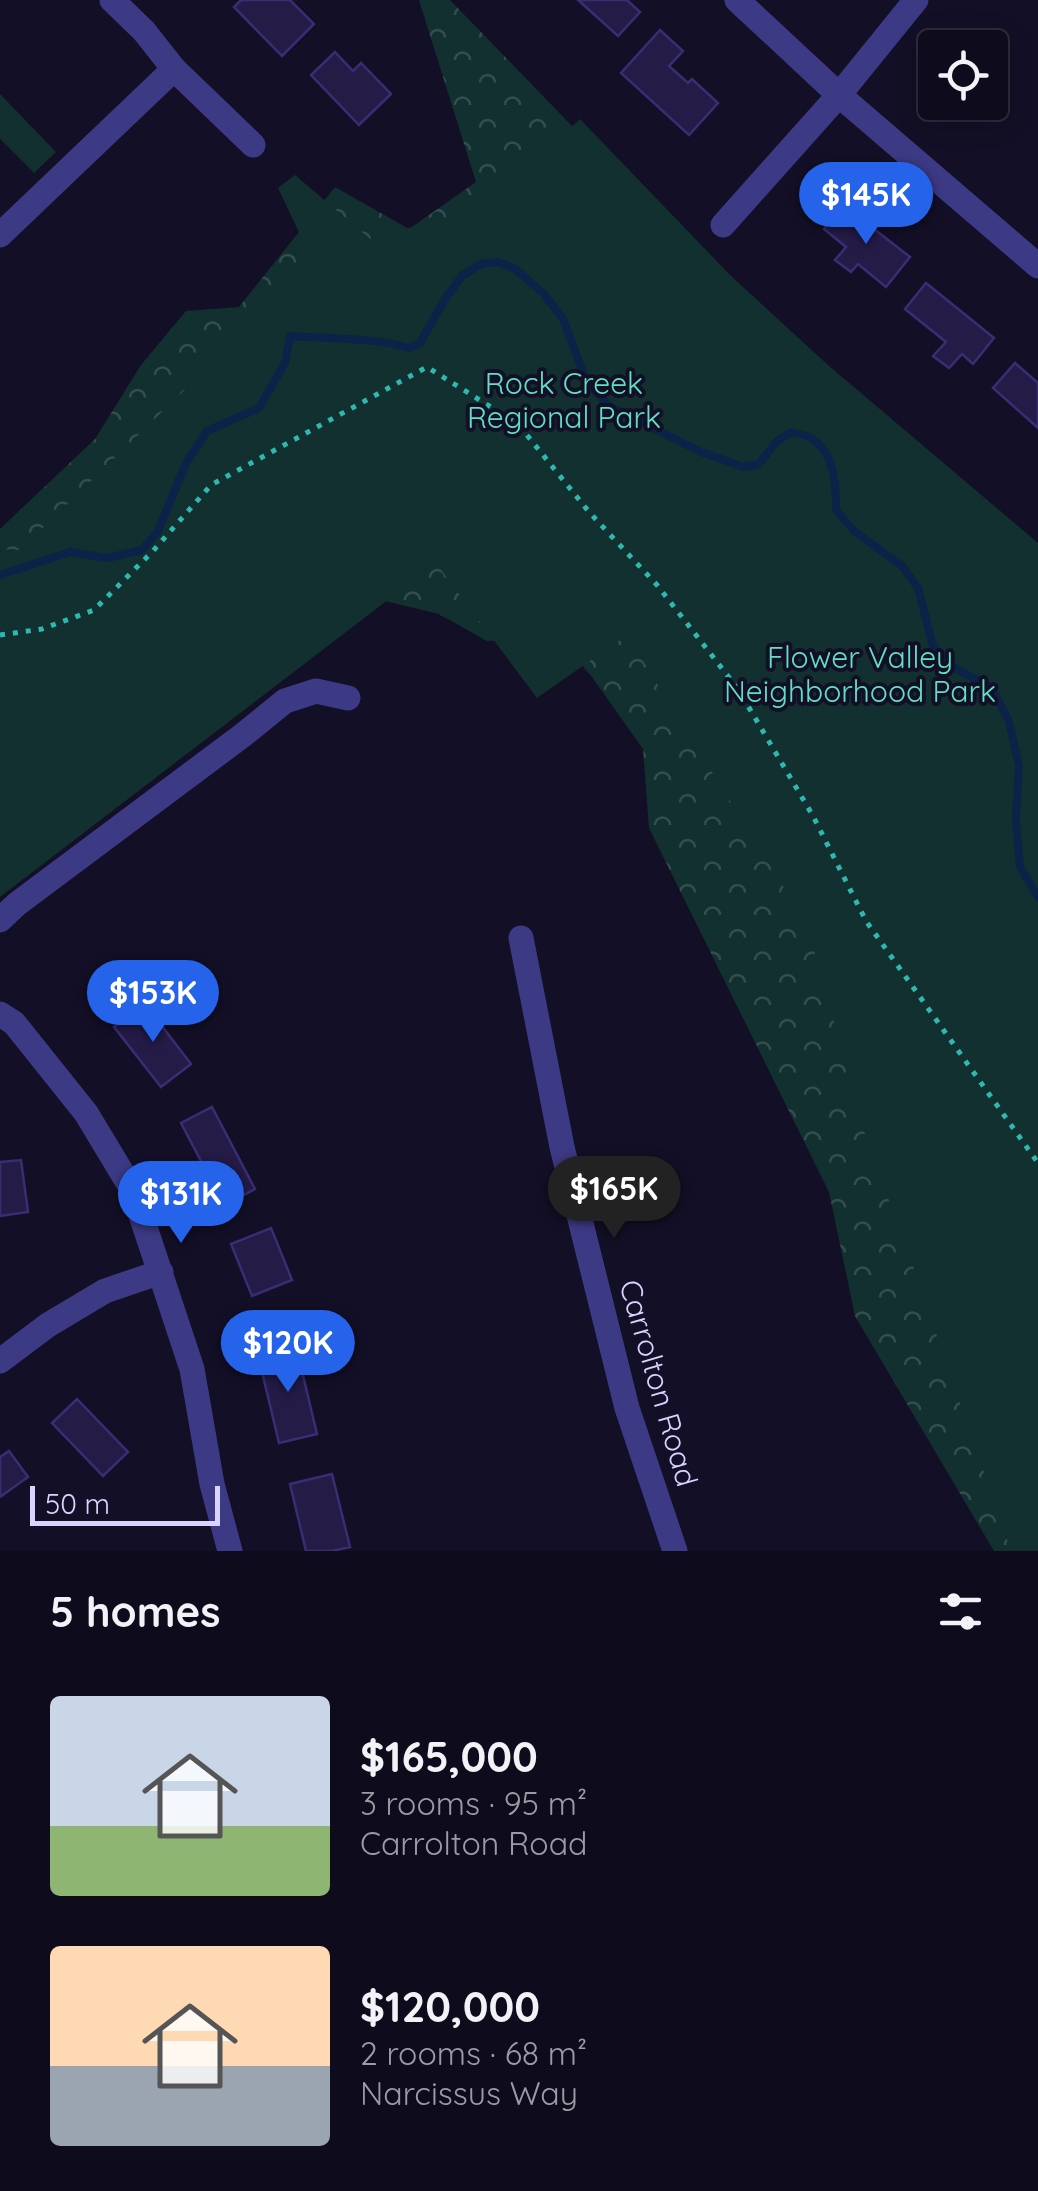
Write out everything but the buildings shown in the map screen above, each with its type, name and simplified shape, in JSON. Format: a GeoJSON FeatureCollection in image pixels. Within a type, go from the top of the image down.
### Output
{"type":"FeatureCollection","features":[{"type":"Feature","properties":{"kind":"street"},"geometry":{"type":"LineString","coordinates":[[112,0],[253,145]]}},
{"type":"Feature","properties":{"kind":"street"},"geometry":{"type":"LineString","coordinates":[[737,0],[1038,266]]}},
{"type":"Feature","properties":{"kind":"street"},"geometry":{"type":"LineString","coordinates":[[723,224],[839,94],[916,0]]}},
{"type":"Feature","properties":{"kind":"street"},"geometry":{"type":"LineString","coordinates":[[0,235],[174,68]]}},
{"type":"Feature","properties":{"kind":"street"},"geometry":{"type":"LineString","coordinates":[[0,920],[285,701],[316,691],[348,698]]}},
{"type":"Feature","properties":{"kind":"street","name":"Carrolton Road"},"geometry":{"type":"LineString","coordinates":[[521,938],[562,1147],[627,1408],[676,1551]]}},
{"type":"Feature","properties":{"kind":"street"},"geometry":{"type":"LineString","coordinates":[[0,1014],[14,1023],[86,1113],[133,1191],[192,1369],[212,1484],[230,1551]]}},
{"type":"Feature","properties":{"kind":"street"},"geometry":{"type":"LineString","coordinates":[[0,1360],[105,1290],[161,1272]]}},
{"type":"Feature","properties":{"kind":"path"},"geometry":{"type":"LineString","coordinates":[[0,636],[42,628],[94,610],[212,485],[427,367],[518,424],[589,512],[657,585],[738,689],[813,816],[866,921],[1038,1163]]}},
{"type":"Feature","properties":{"kind":"green space","name":"Rock Creek Regional Park"},"geometry":{"type":"Polygon","coordinates":[[[419,0],[450,0],[758,318],[1038,1551],[994,1551],[855,1316],[829,1192],[649,828],[643,749],[592,677],[559,639],[487,641],[439,614],[377,599],[0,884],[0,529],[95,439],[141,365],[186,311],[239,307],[335,187],[409,229],[476,182],[419,0]]]}},
{"type":"Feature","properties":{"kind":"green space"},"geometry":{"type":"Polygon","coordinates":[[[0,94],[56,152],[34,173],[0,139],[0,94]]]}},
{"type":"Feature","properties":{"kind":"green space","name":"Flower Valley Neighborhood Park"},"geometry":{"type":"Polygon","coordinates":[[[580,119],[730,275],[828,365],[1038,543],[1038,1551],[1011,1551],[868,1145],[807,925],[627,635],[537,698],[436,563],[0,897],[0,549],[20,550],[314,264],[278,188],[295,175],[370,239],[485,206],[580,119]]]}},
{"type":"Feature","properties":{"kind":"waterway"},"geometry":{"type":"LineString","coordinates":[[0,575],[70,552],[107,558],[142,550],[158,531],[186,463],[207,431],[259,408],[285,363],[290,336],[365,340],[409,348],[420,343],[462,276],[481,264],[498,262],[514,268],[543,293],[563,319],[587,383],[609,406],[701,452],[744,467],[759,464],[776,442],[791,432],[809,437],[821,447],[833,472],[836,510],[854,531],[902,566],[918,588],[933,646],[956,669],[991,687],[1009,721],[1019,766],[1016,819],[1020,867],[1038,897]]}}]}
